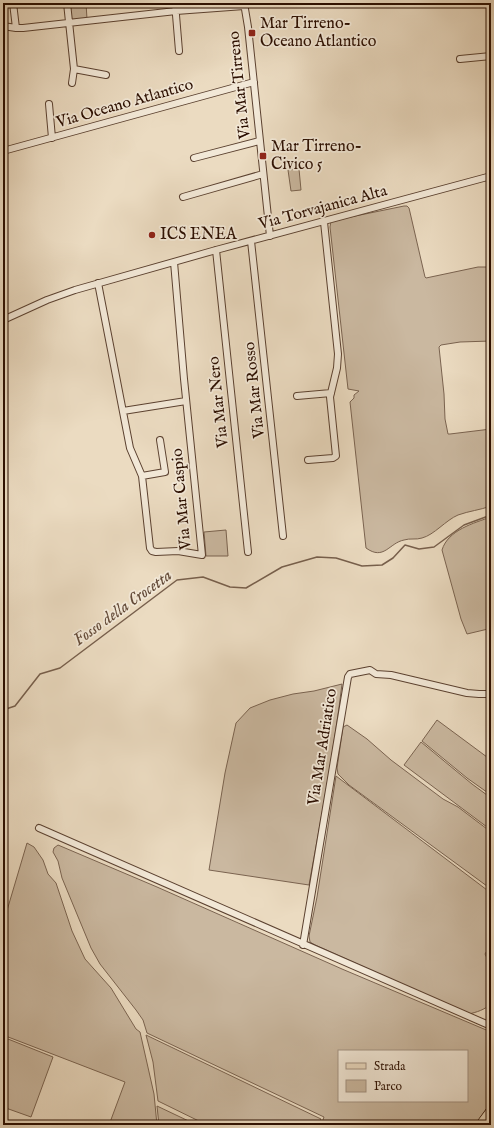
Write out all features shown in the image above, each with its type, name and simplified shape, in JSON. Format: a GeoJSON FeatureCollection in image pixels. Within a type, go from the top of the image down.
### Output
{"type":"FeatureCollection","features":[{"type":"Feature","properties":{"kind":"main road"},"geometry":{"type":"LineString","coordinates":[[479,1125],[491,1109]]}},
{"type":"Feature","properties":{"kind":"street"},"geometry":{"type":"LineString","coordinates":[[13,3],[16,28]]}},
{"type":"Feature","properties":{"kind":"street"},"geometry":{"type":"LineString","coordinates":[[67,3],[74,69],[72,83]]}},
{"type":"Feature","properties":{"kind":"street"},"geometry":{"type":"LineString","coordinates":[[175,3],[180,52]]}},
{"type":"Feature","properties":{"kind":"street"},"geometry":{"type":"LineString","coordinates":[[3,26],[16,28],[244,4]]}},
{"type":"Feature","properties":{"kind":"street","name":"Via Mar Tirreno"},"geometry":{"type":"LineString","coordinates":[[244,4],[248,27],[270,236]]}},
{"type":"Feature","properties":{"kind":"street"},"geometry":{"type":"LineString","coordinates":[[460,58],[491,56]]}},
{"type":"Feature","properties":{"kind":"street"},"geometry":{"type":"LineString","coordinates":[[74,69],[106,75]]}},
{"type":"Feature","properties":{"kind":"street","name":"Via Oceano Atlantico"},"geometry":{"type":"LineString","coordinates":[[3,151],[254,82]]}},
{"type":"Feature","properties":{"kind":"street"},"geometry":{"type":"LineString","coordinates":[[49,104],[52,138]]}},
{"type":"Feature","properties":{"kind":"street"},"geometry":{"type":"LineString","coordinates":[[194,158],[259,141]]}},
{"type":"Feature","properties":{"kind":"street"},"geometry":{"type":"LineString","coordinates":[[183,197],[264,174]]}},
{"type":"Feature","properties":{"kind":"street","name":"Via Torvajanica Alta"},"geometry":{"type":"LineString","coordinates":[[3,320],[61,294],[98,283],[491,176]]}},
{"type":"Feature","properties":{"kind":"street"},"geometry":{"type":"LineString","coordinates":[[308,460],[333,458],[336,456],[330,400],[338,356],[324,222]]}},
{"type":"Feature","properties":{"kind":"street","name":"Via Mar Rosso"},"geometry":{"type":"LineString","coordinates":[[252,241],[283,536]]}},
{"type":"Feature","properties":{"kind":"street","name":"Via Mar Nero"},"geometry":{"type":"LineString","coordinates":[[216,250],[248,552]]}},
{"type":"Feature","properties":{"kind":"street","name":"Via Mar Caspio"},"geometry":{"type":"LineString","coordinates":[[160,440],[165,472],[142,476],[151,550],[156,552],[178,551],[202,555],[186,401],[174,262]]}},
{"type":"Feature","properties":{"kind":"street"},"geometry":{"type":"LineString","coordinates":[[98,283],[130,448],[142,476]]}},
{"type":"Feature","properties":{"kind":"street"},"geometry":{"type":"LineString","coordinates":[[297,396],[331,393]]}},
{"type":"Feature","properties":{"kind":"street"},"geometry":{"type":"LineString","coordinates":[[123,411],[186,401]]}},
{"type":"Feature","properties":{"kind":"street","name":"Via Mar Adriatico"},"geometry":{"type":"LineString","coordinates":[[303,945],[348,677],[350,674],[370,670],[376,674],[391,675],[470,693],[491,694]]}},
{"type":"Feature","properties":{"kind":"street"},"geometry":{"type":"LineString","coordinates":[[39,828],[303,945],[491,1026]]}},
{"type":"Feature","properties":{"kind":"green space"},"geometry":{"type":"Polygon","coordinates":[[[69,3],[86,3],[87,19],[71,20],[69,3]]]}},
{"type":"Feature","properties":{"kind":"green space"},"geometry":{"type":"Polygon","coordinates":[[[299,169],[301,190],[291,191],[288,170],[299,169]]]}},
{"type":"Feature","properties":{"kind":"green space"},"geometry":{"type":"Polygon","coordinates":[[[404,206],[409,208],[426,278],[478,267],[491,267],[491,341],[460,342],[441,345],[439,347],[445,419],[448,434],[491,429],[491,506],[458,515],[449,520],[436,531],[420,539],[404,540],[382,552],[377,553],[366,548],[350,402],[354,398],[354,395],[359,391],[348,389],[330,227],[331,221],[404,206]]]}},
{"type":"Feature","properties":{"kind":"green space"},"geometry":{"type":"Polygon","coordinates":[[[491,517],[491,632],[488,629],[467,634],[461,619],[442,550],[445,543],[456,532],[462,528],[491,517]]]}},
{"type":"Feature","properties":{"kind":"green space"},"geometry":{"type":"Polygon","coordinates":[[[226,530],[228,556],[206,556],[204,532],[226,530]]]}},
{"type":"Feature","properties":{"kind":"green space"},"geometry":{"type":"Polygon","coordinates":[[[342,684],[331,759],[309,885],[209,870],[225,773],[236,723],[250,708],[270,700],[342,684]]]}},
{"type":"Feature","properties":{"kind":"green space"},"geometry":{"type":"Polygon","coordinates":[[[437,720],[491,760],[491,795],[467,778],[422,741],[437,720]]]}},
{"type":"Feature","properties":{"kind":"green space"},"geometry":{"type":"Polygon","coordinates":[[[347,725],[443,799],[458,807],[491,832],[491,889],[349,785],[338,774],[337,768],[343,727],[347,725]]]}},
{"type":"Feature","properties":{"kind":"green space"},"geometry":{"type":"Polygon","coordinates":[[[421,742],[491,798],[491,830],[404,765],[421,742]]]}},
{"type":"Feature","properties":{"kind":"green space"},"geometry":{"type":"Polygon","coordinates":[[[336,776],[491,893],[491,944],[485,954],[491,963],[491,1004],[486,1008],[469,1014],[310,942],[309,936],[317,897],[336,776]]]}},
{"type":"Feature","properties":{"kind":"green space"},"geometry":{"type":"Polygon","coordinates":[[[27,843],[34,847],[43,860],[48,874],[56,883],[72,931],[85,959],[111,988],[136,1029],[140,1032],[154,1094],[157,1125],[109,1125],[125,1082],[3,1035],[3,924],[27,843]]]}},
{"type":"Feature","properties":{"kind":"green space"},"geometry":{"type":"Polygon","coordinates":[[[58,845],[342,969],[491,1032],[491,1102],[475,1125],[321,1125],[324,1117],[147,1033],[143,1020],[100,964],[91,948],[62,878],[58,861],[53,852],[54,848],[58,845]]]}},
{"type":"Feature","properties":{"kind":"green space"},"geometry":{"type":"Polygon","coordinates":[[[146,1035],[321,1119],[318,1125],[207,1125],[158,1101],[153,1062],[146,1035]]]}},
{"type":"Feature","properties":{"kind":"green space"},"geometry":{"type":"Polygon","coordinates":[[[3,1037],[53,1057],[31,1117],[3,1107],[3,1037]]]}},
{"type":"Feature","properties":{"kind":"green space"},"geometry":{"type":"Polygon","coordinates":[[[157,1106],[197,1125],[159,1125],[157,1106]]]}},
{"type":"Feature","properties":{"kind":"waterway","name":"Fosso della Crocetta"},"geometry":{"type":"LineString","coordinates":[[3,711],[15,706],[40,674],[60,668],[177,580],[203,577],[230,587],[246,588],[282,567],[317,557],[336,558],[362,566],[382,565],[393,558],[405,545],[419,549],[434,547],[464,525],[491,515]]}},
{"type":"Feature","properties":{"kind":"place","name":"Mar Tirreno- Oceano Atlantico"},"geometry":{"type":"Point","coordinates":[252,33]}},
{"type":"Feature","properties":{"kind":"place","name":"Mar Tirreno- Civico 5"},"geometry":{"type":"Point","coordinates":[263,156]}},
{"type":"Feature","properties":{"kind":"place","name":"ICS ENEA"},"geometry":{"type":"Point","coordinates":[152,235]}}]}
